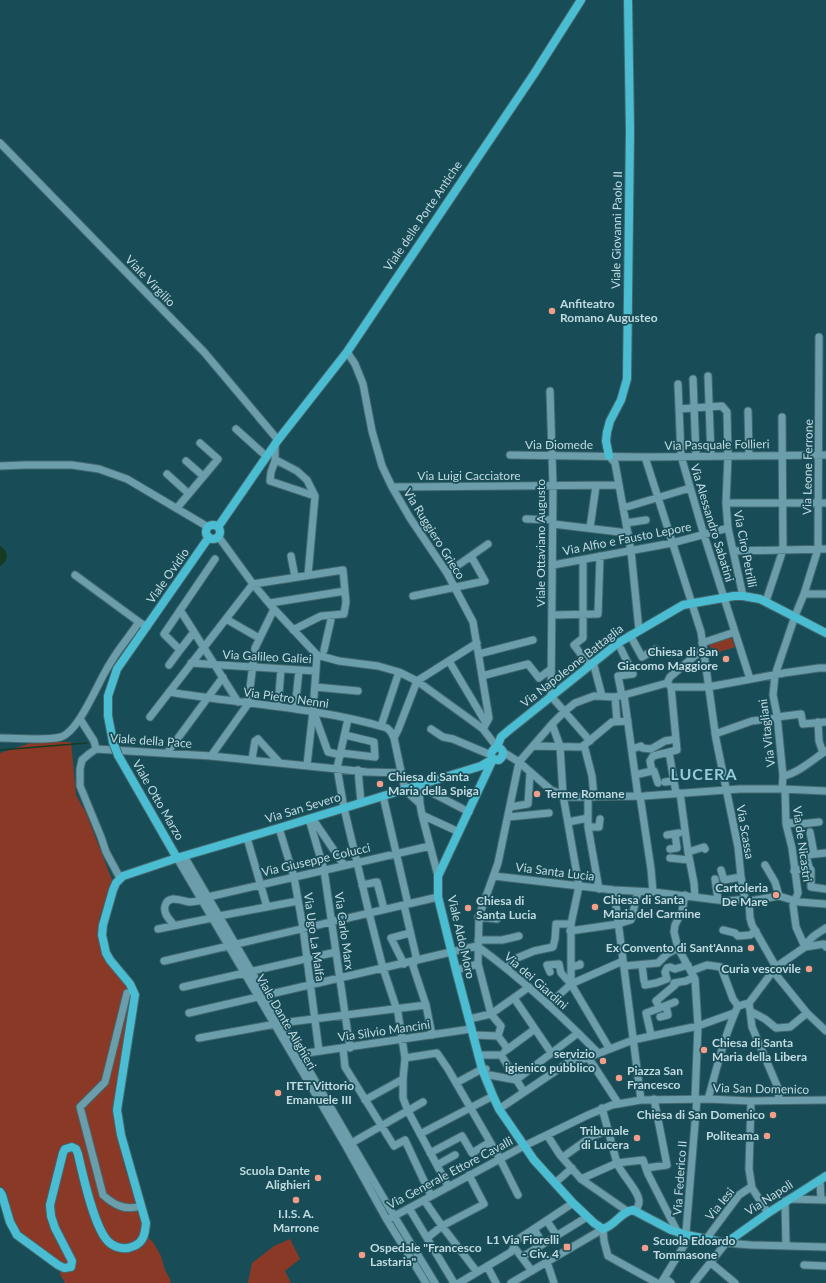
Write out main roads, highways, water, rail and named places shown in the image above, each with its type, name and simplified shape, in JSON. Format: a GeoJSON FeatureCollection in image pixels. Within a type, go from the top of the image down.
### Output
{"type":"FeatureCollection","features":[{"type":"Feature","properties":{"kind":"main road","name":"Viale delle Porte Antiche"},"geometry":{"type":"LineString","coordinates":[[218,527],[276,442],[347,352],[534,74],[581,0]]}},
{"type":"Feature","properties":{"kind":"main road","name":"Viale Giovanni Paolo II"},"geometry":{"type":"LineString","coordinates":[[609,456],[606,441],[607,432],[610,421],[621,400],[627,379],[630,131],[628,0]]}},
{"type":"Feature","properties":{"kind":"main road"},"geometry":{"type":"LineString","coordinates":[[213,525],[218,527],[220,532],[218,536],[214,538],[209,537],[206,532],[208,527],[213,525]]}},
{"type":"Feature","properties":{"kind":"main road","name":"Viale Ovidio"},"geometry":{"type":"LineString","coordinates":[[113,742],[110,731],[108,696],[117,670],[209,537]]}},
{"type":"Feature","properties":{"kind":"main road","name":"Via Napoleone Battaglia"},"geometry":{"type":"LineString","coordinates":[[496,754],[501,737],[591,663],[630,635],[683,605],[723,597],[743,596],[766,601],[826,633]]}},
{"type":"Feature","properties":{"kind":"main road","name":"Viale Otto Marzo"},"geometry":{"type":"LineString","coordinates":[[113,742],[118,754],[181,857]]}},
{"type":"Feature","properties":{"kind":"main road","name":"Via San Severo"},"geometry":{"type":"LineString","coordinates":[[0,1192],[10,1222],[17,1235],[58,1265],[68,1268],[71,1267],[72,1261],[54,1228],[50,1205],[65,1149],[72,1147],[76,1149],[78,1154],[98,1226],[106,1240],[121,1248],[130,1248],[139,1243],[142,1239],[146,1223],[121,1135],[118,1110],[135,995],[130,984],[106,954],[102,936],[103,925],[110,898],[115,885],[120,878],[130,872],[247,838],[481,766],[496,754]]}},
{"type":"Feature","properties":{"kind":"main road","name":"Viale Aldo Moro"},"geometry":{"type":"LineString","coordinates":[[496,754],[438,876],[438,897],[478,1055],[492,1096],[524,1146],[573,1204],[603,1229],[614,1224],[632,1211],[682,1234],[707,1238]]}},
{"type":"Feature","properties":{"kind":"main road","name":"Via Napoli"},"geometry":{"type":"LineString","coordinates":[[707,1238],[726,1242],[787,1200],[823,1178]]}},
{"type":"Feature","properties":{"kind":"waterway"},"geometry":{"type":"LineString","coordinates":[[0,750],[87,743]]}},
{"type":"Feature","properties":{"kind":"place","name":"Anfiteatro Romano Augusteo"},"geometry":{"type":"Point","coordinates":[552,311]}},
{"type":"Feature","properties":{"kind":"place","name":"Chiesa di San Giacomo Maggiore"},"geometry":{"type":"Point","coordinates":[726,659]}},
{"type":"Feature","properties":{"kind":"place","name":"Chiesa di Santa Maria della Spiga"},"geometry":{"type":"Point","coordinates":[380,784]}},
{"type":"Feature","properties":{"kind":"place","name":"Terme Romane"},"geometry":{"type":"Point","coordinates":[537,794]}},
{"type":"Feature","properties":{"kind":"place","name":"Cartoleria De Mare"},"geometry":{"type":"Point","coordinates":[776,895]}},
{"type":"Feature","properties":{"kind":"place","name":"Chiesa di Santa Maria del Carmine"},"geometry":{"type":"Point","coordinates":[595,907]}},
{"type":"Feature","properties":{"kind":"place","name":"Chiesa di Santa Lucia"},"geometry":{"type":"Point","coordinates":[468,908]}},
{"type":"Feature","properties":{"kind":"place","name":"Ex Convento di Sant'Anna"},"geometry":{"type":"Point","coordinates":[751,948]}},
{"type":"Feature","properties":{"kind":"place","name":"Curia vescovile"},"geometry":{"type":"Point","coordinates":[809,969]}},
{"type":"Feature","properties":{"kind":"place","name":"Chiesa di Santa Maria della Libera"},"geometry":{"type":"Point","coordinates":[704,1050]}},
{"type":"Feature","properties":{"kind":"place","name":"servizio igienico pubblico"},"geometry":{"type":"Point","coordinates":[603,1061]}},
{"type":"Feature","properties":{"kind":"place","name":"Piazza San Francesco"},"geometry":{"type":"Point","coordinates":[619,1078]}},
{"type":"Feature","properties":{"kind":"place","name":"ITET Vittorio Emanuele III"},"geometry":{"type":"Point","coordinates":[278,1093]}},
{"type":"Feature","properties":{"kind":"place","name":"Chiesa di San Domenico"},"geometry":{"type":"Point","coordinates":[773,1115]}},
{"type":"Feature","properties":{"kind":"place","name":"Politeama"},"geometry":{"type":"Point","coordinates":[767,1136]}},
{"type":"Feature","properties":{"kind":"place","name":"Tribunale di Lucera"},"geometry":{"type":"Point","coordinates":[637,1138]}},
{"type":"Feature","properties":{"kind":"place","name":"Scuola Dante Alighieri"},"geometry":{"type":"Point","coordinates":[318,1178]}},
{"type":"Feature","properties":{"kind":"place","name":"I.I.S. A. Marrone"},"geometry":{"type":"Point","coordinates":[296,1200]}},
{"type":"Feature","properties":{"kind":"place","name":"L1 Via Fiorelli - Civ. 4"},"geometry":{"type":"Point","coordinates":[567,1247]}},
{"type":"Feature","properties":{"kind":"place","name":"Scuola Edoardo Tommasone"},"geometry":{"type":"Point","coordinates":[645,1248]}},
{"type":"Feature","properties":{"kind":"place","name":"Ospedale \"Francesco Lastaria\""},"geometry":{"type":"Point","coordinates":[362,1255]}},
{"type":"Feature","properties":{"kind":"district","name":"LUCERA"},"geometry":{"type":"Point","coordinates":[704,774]}}]}
